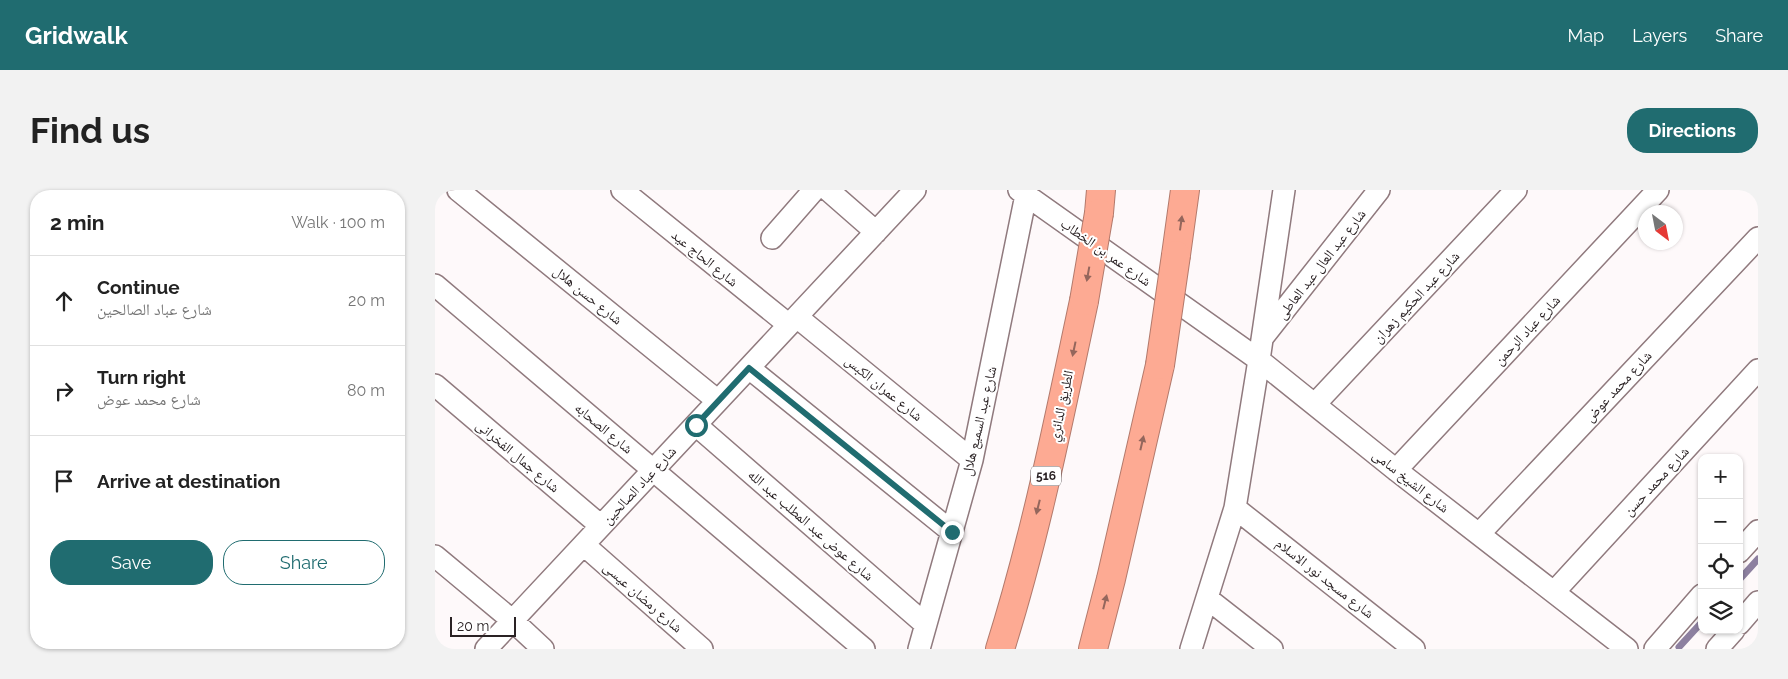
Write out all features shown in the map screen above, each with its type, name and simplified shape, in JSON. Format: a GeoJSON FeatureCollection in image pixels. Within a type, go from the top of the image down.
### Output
{"type":"FeatureCollection","features":[{"type":"Feature","properties":{"kind":"highway"},"geometry":{"type":"LineString","coordinates":[[1093,649],[1160,365],[1185,190]]}},
{"type":"Feature","properties":{"kind":"highway","name":"الطريق الدائري"},"geometry":{"type":"LineString","coordinates":[[1001,649],[1045,479],[1084,301],[1100,201]]}},
{"type":"Feature","properties":{"kind":"street","name":"شارع حسن هلال"},"geometry":{"type":"LineString","coordinates":[[458,190],[718,401]]}},
{"type":"Feature","properties":{"kind":"street","name":"شارع الحاج عيد"},"geometry":{"type":"LineString","coordinates":[[622,190],[793,321]]}},
{"type":"Feature","properties":{"kind":"street"},"geometry":{"type":"LineString","coordinates":[[773,238],[815,190]]}},
{"type":"Feature","properties":{"kind":"street"},"geometry":{"type":"LineString","coordinates":[[828,190],[876,232]]}},
{"type":"Feature","properties":{"kind":"street","name":"شارع عباد الصالحين"},"geometry":{"type":"LineString","coordinates":[[487,649],[915,190]]}},
{"type":"Feature","properties":{"kind":"street"},"geometry":{"type":"LineString","coordinates":[[1191,649],[1235,508],[1263,338],[1284,190]]}},
{"type":"Feature","properties":{"kind":"street","name":"شارع عبد العال عبد العاطى"},"geometry":{"type":"LineString","coordinates":[[1263,338],[1379,190]]}},
{"type":"Feature","properties":{"kind":"street","name":"شارع عبد الحكيم زهران"},"geometry":{"type":"LineString","coordinates":[[1315,404],[1516,190]]}},
{"type":"Feature","properties":{"kind":"street","name":"شارع عباد الرحمن"},"geometry":{"type":"LineString","coordinates":[[1397,470],[1658,190]]}},
{"type":"Feature","properties":{"kind":"street","name":"شارع عمر بن الخطاب"},"geometry":{"type":"LineString","coordinates":[[1024,192],[1193,314]]}},
{"type":"Feature","properties":{"kind":"street","name":"شارع عبد السميع هلال"},"geometry":{"type":"LineString","coordinates":[[919,649],[972,460],[1024,192]]}},
{"type":"Feature","properties":{"kind":"street","name":"شارع محمد عوض"},"geometry":{"type":"LineString","coordinates":[[1479,534],[1758,238]]}},
{"type":"Feature","properties":{"kind":"street","name":"شارع الصحابه"},"geometry":{"type":"LineString","coordinates":[[435,285],[864,649]]}},
{"type":"Feature","properties":{"kind":"street","name":"شارع الشيخ سامى"},"geometry":{"type":"LineString","coordinates":[[1193,314],[1259,360],[1627,649]]}},
{"type":"Feature","properties":{"kind":"street","name":"شارع عمران الكبس"},"geometry":{"type":"LineString","coordinates":[[793,321],[972,460]]}},
{"type":"Feature","properties":{"kind":"street"},"geometry":{"type":"LineString","coordinates":[[749,368],[952,532]]}},
{"type":"Feature","properties":{"kind":"street","name":"شارع محمد حسن"},"geometry":{"type":"LineString","coordinates":[[1554,592],[1758,370]]}},
{"type":"Feature","properties":{"kind":"street","name":"شارع جمال الفخرانى"},"geometry":{"type":"LineString","coordinates":[[435,385],[601,526]]}},
{"type":"Feature","properties":{"kind":"street","name":"شارع عوض عبد المطلب عبد الله"},"geometry":{"type":"LineString","coordinates":[[696,425],[925,624]]}},
{"type":"Feature","properties":{"kind":"street","name":"شارع مسجد نور الاسلام"},"geometry":{"type":"LineString","coordinates":[[1235,508],[1414,649]]}},
{"type":"Feature","properties":{"kind":"street"},"geometry":{"type":"LineString","coordinates":[[1743,548],[1758,531]]}},
{"type":"Feature","properties":{"kind":"street","name":"شارع رمضان عيسى"},"geometry":{"type":"LineString","coordinates":[[584,545],[703,649]]}},
{"type":"Feature","properties":{"kind":"street"},"geometry":{"type":"LineString","coordinates":[[435,556],[513,621],[543,649]]}},
{"type":"Feature","properties":{"kind":"street"},"geometry":{"type":"LineString","coordinates":[[1208,599],[1272,649]]}},
{"type":"Feature","properties":{"kind":"street"},"geometry":{"type":"LineString","coordinates":[[1655,649],[1698,600]]}},
{"type":"Feature","properties":{"kind":"street"},"geometry":{"type":"LineString","coordinates":[[1743,619],[1758,602]]}},
{"type":"Feature","properties":{"kind":"street"},"geometry":{"type":"LineString","coordinates":[[1717,649],[1730,634]]}},
{"type":"Feature","properties":{"kind":"waterway"},"geometry":{"type":"LineString","coordinates":[[1743,576],[1758,559]]}},
{"type":"Feature","properties":{"kind":"waterway"},"geometry":{"type":"LineString","coordinates":[[1679,647],[1698,626]]}},
{"type":"Feature","properties":{"kind":"route"},"geometry":{"type":"LineString","coordinates":[[696,425],[749,368],[952,532]]}}]}
